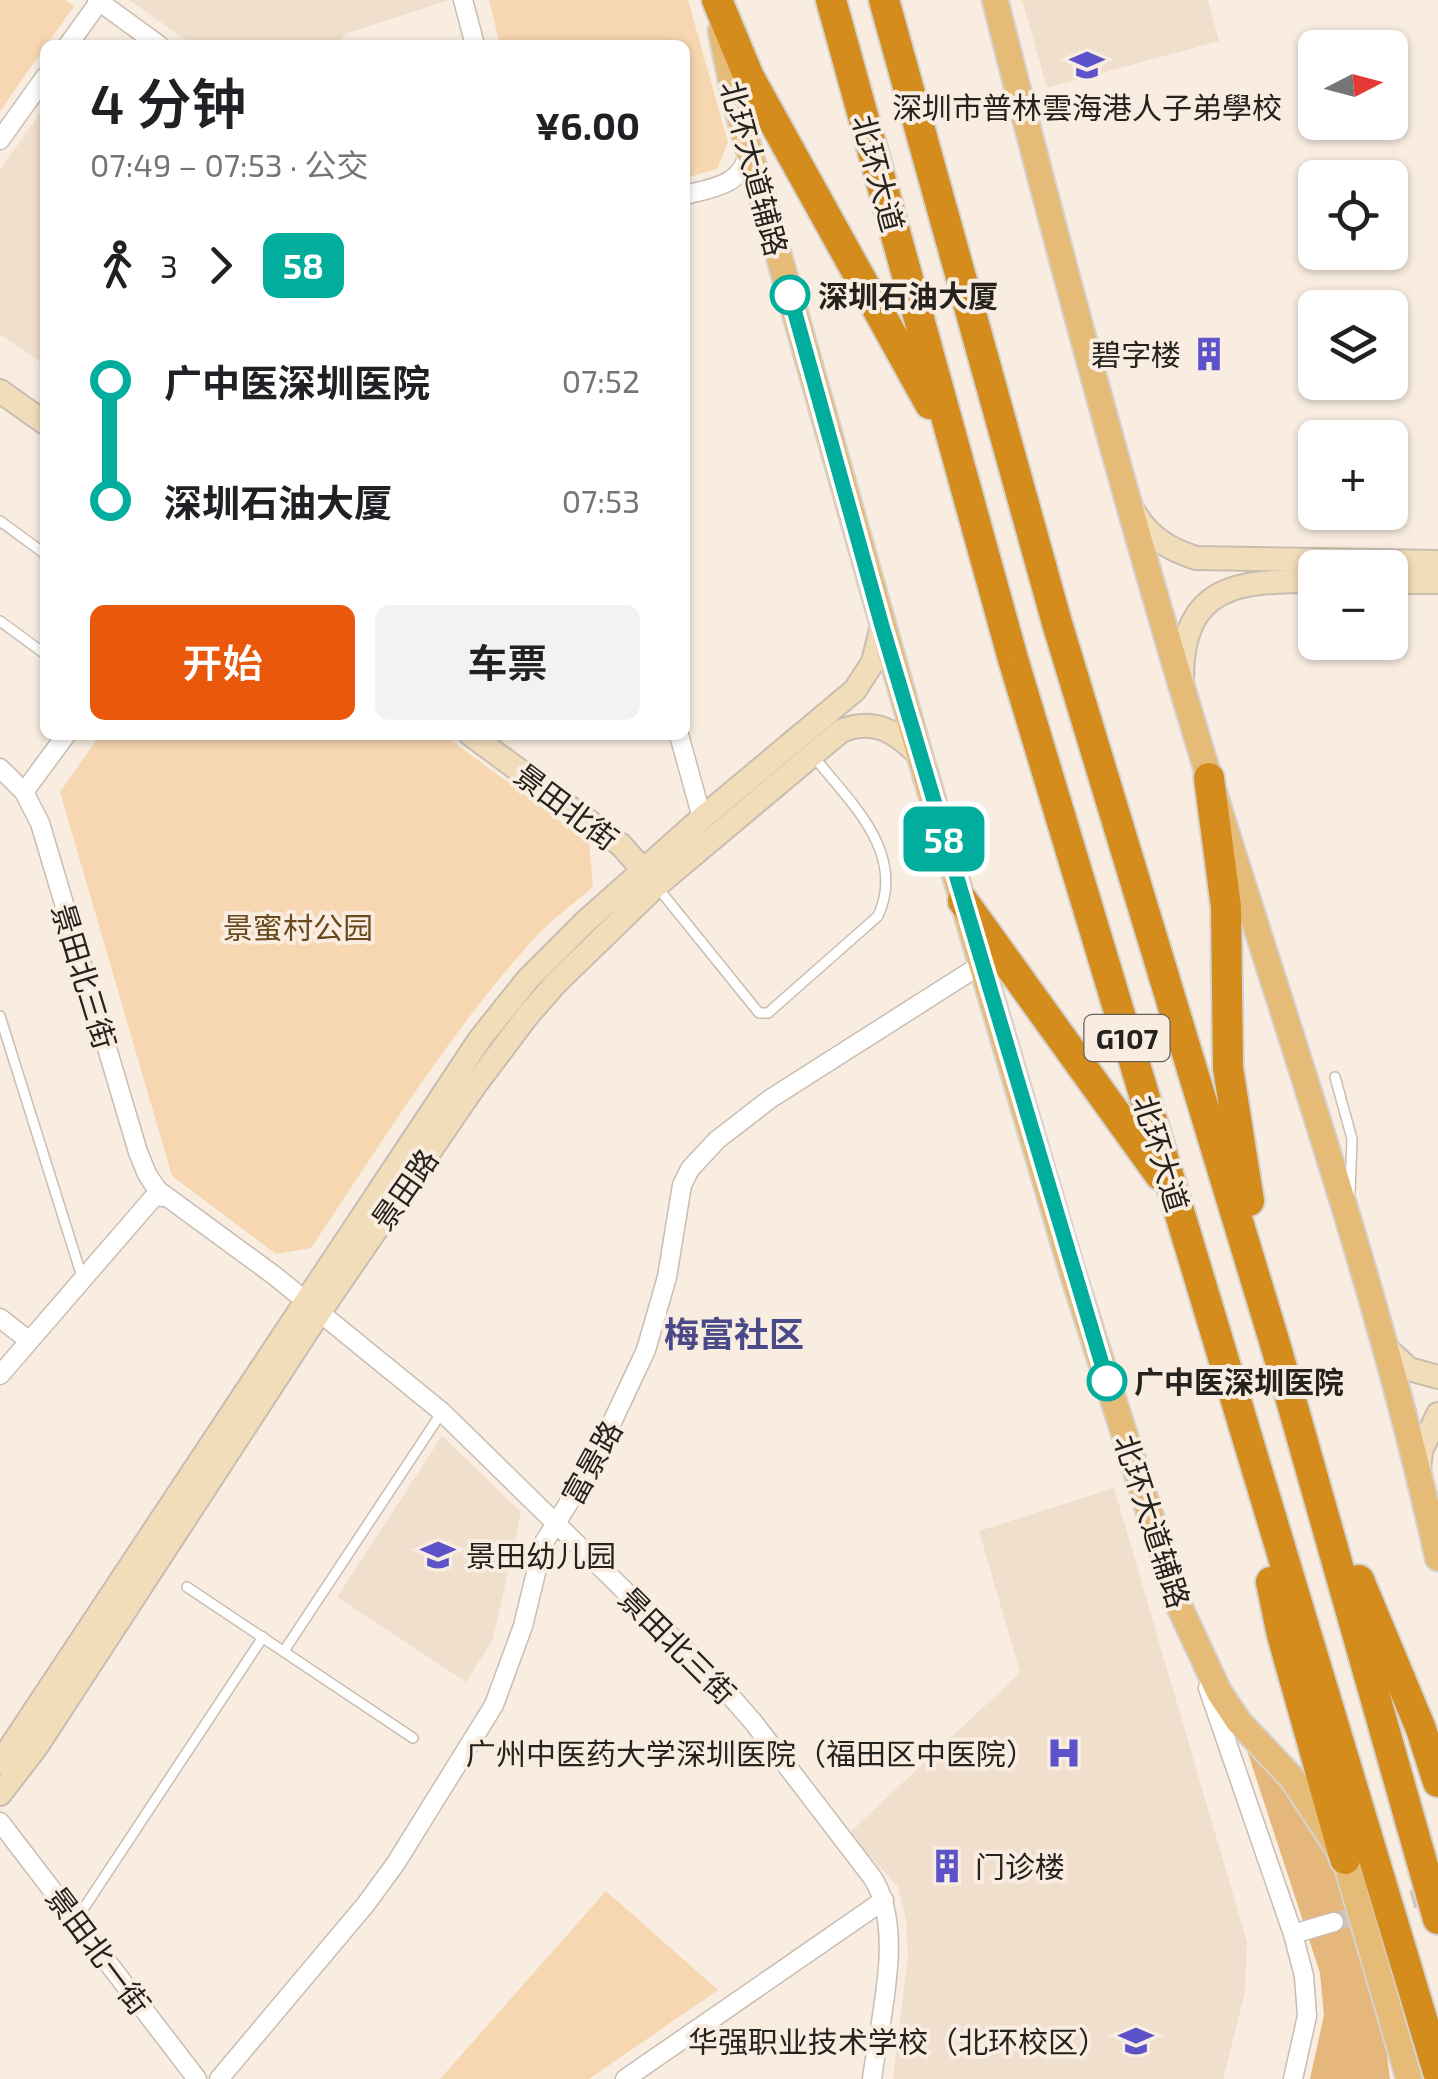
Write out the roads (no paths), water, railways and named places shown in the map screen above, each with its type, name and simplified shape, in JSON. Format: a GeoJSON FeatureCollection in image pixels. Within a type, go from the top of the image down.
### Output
{"type":"FeatureCollection","features":[{"type":"Feature","properties":{"kind":"highway"},"geometry":{"type":"LineString","coordinates":[[716,0],[749,77],[955,448]]}},
{"type":"Feature","properties":{"kind":"highway","name":"北环大道"},"geometry":{"type":"LineString","coordinates":[[832,0],[1013,659],[1438,2072]]}},
{"type":"Feature","properties":{"kind":"highway","name":"北环大道"},"geometry":{"type":"LineString","coordinates":[[884,0],[1057,623],[1276,1346],[1438,1919]]}},
{"type":"Feature","properties":{"kind":"highway"},"geometry":{"type":"LineString","coordinates":[[1209,778],[1226,907],[1231,1097],[1276,1346]]}},
{"type":"Feature","properties":{"kind":"highway"},"geometry":{"type":"LineString","coordinates":[[963,901],[1175,1195]]}},
{"type":"Feature","properties":{"kind":"highway"},"geometry":{"type":"LineString","coordinates":[[1306,1454],[1421,1729],[1438,1782]]}},
{"type":"Feature","properties":{"kind":"highway"},"geometry":{"type":"LineString","coordinates":[[1261,1490],[1270,1574],[1282,1635],[1345,1859]]}},
{"type":"Feature","properties":{"kind":"main road","name":"北环大道辅路"},"geometry":{"type":"LineString","coordinates":[[716,0],[729,75],[882,626],[1073,1274],[1180,1608],[1220,1692],[1239,1722],[1292,1778],[1345,1859],[1407,2079]]}},
{"type":"Feature","properties":{"kind":"main road"},"geometry":{"type":"LineString","coordinates":[[995,0],[1058,251],[1127,500],[1209,778],[1348,1221],[1418,1478],[1433,1519],[1438,1558]]}},
{"type":"Feature","properties":{"kind":"main road"},"geometry":{"type":"LineString","coordinates":[[0,391],[40,420]]}},
{"type":"Feature","properties":{"kind":"main road"},"geometry":{"type":"LineString","coordinates":[[1127,500],[1150,535],[1167,547],[1196,558],[1438,562]]}},
{"type":"Feature","properties":{"kind":"main road"},"geometry":{"type":"LineString","coordinates":[[1183,692],[1186,640],[1194,618],[1205,606],[1229,588],[1243,584],[1298,582]]}},
{"type":"Feature","properties":{"kind":"main road"},"geometry":{"type":"LineString","coordinates":[[1408,582],[1438,582]]}},
{"type":"Feature","properties":{"kind":"main road","name":"景田路"},"geometry":{"type":"LineString","coordinates":[[0,1794],[37,1746],[480,1039],[556,950],[650,877],[805,746],[860,683],[877,653],[882,626]]}},
{"type":"Feature","properties":{"kind":"main road","name":"景田路"},"geometry":{"type":"LineString","coordinates":[[650,877],[702,818],[805,746],[841,731],[872,724],[893,732],[920,756]]}},
{"type":"Feature","properties":{"kind":"main road","name":"景田北街"},"geometry":{"type":"LineString","coordinates":[[478,740],[621,845],[650,877]]}},
{"type":"Feature","properties":{"kind":"main road","name":"景田路"},"geometry":{"type":"LineString","coordinates":[[0,1763],[311,1307]]}},
{"type":"Feature","properties":{"kind":"main road"},"geometry":{"type":"LineString","coordinates":[[1384,1346],[1408,1369],[1438,1377]]}},
{"type":"Feature","properties":{"kind":"main road"},"geometry":{"type":"LineString","coordinates":[[1418,1478],[1421,1451],[1438,1414]]}},
{"type":"Feature","properties":{"kind":"street"},"geometry":{"type":"LineString","coordinates":[[463,0],[474,40]]}},
{"type":"Feature","properties":{"kind":"street"},"geometry":{"type":"LineString","coordinates":[[71,40],[98,1],[152,40]]}},
{"type":"Feature","properties":{"kind":"street"},"geometry":{"type":"LineString","coordinates":[[0,140],[40,85]]}},
{"type":"Feature","properties":{"kind":"street"},"geometry":{"type":"LineString","coordinates":[[690,193],[735,179],[745,167],[749,148]]}},
{"type":"Feature","properties":{"kind":"street"},"geometry":{"type":"LineString","coordinates":[[24,792],[62,740]]}},
{"type":"Feature","properties":{"kind":"street"},"geometry":{"type":"LineString","coordinates":[[680,740],[702,818]]}},
{"type":"Feature","properties":{"kind":"street","name":"景田北三街"},"geometry":{"type":"LineString","coordinates":[[0,768],[24,792],[40,823],[138,1152],[158,1191],[275,1276],[442,1412],[720,1684],[864,1866],[884,1900],[888,1949],[872,2079]]}},
{"type":"Feature","properties":{"kind":"street","name":"富景路"},"geometry":{"type":"LineString","coordinates":[[218,2079],[376,1890],[494,1705],[524,1626],[542,1544],[592,1467],[646,1350],[667,1277],[682,1185],[690,1169],[717,1140],[770,1098],[982,964]]}},
{"type":"Feature","properties":{"kind":"street"},"geometry":{"type":"LineString","coordinates":[[0,1375],[158,1191]]}},
{"type":"Feature","properties":{"kind":"street"},"geometry":{"type":"LineString","coordinates":[[0,1318],[28,1340]]}},
{"type":"Feature","properties":{"kind":"street"},"geometry":{"type":"LineString","coordinates":[[1180,1608],[1304,1976],[1308,2016],[1293,2079]]}},
{"type":"Feature","properties":{"kind":"street","name":"景田北一街"},"geometry":{"type":"LineString","coordinates":[[0,1822],[197,2079]]}},
{"type":"Feature","properties":{"kind":"street"},"geometry":{"type":"LineString","coordinates":[[625,2079],[884,1900]]}},
{"type":"Feature","properties":{"kind":"street"},"geometry":{"type":"LineString","coordinates":[[1293,1934],[1334,1922]]}},
{"type":"Feature","properties":{"kind":"lane"},"geometry":{"type":"LineString","coordinates":[[0,522],[40,550]]}},
{"type":"Feature","properties":{"kind":"lane"},"geometry":{"type":"LineString","coordinates":[[0,621],[40,650]]}},
{"type":"Feature","properties":{"kind":"lane"},"geometry":{"type":"LineString","coordinates":[[650,877],[759,1012],[768,1013],[878,916],[886,894],[884,862],[875,833],[805,746]]}},
{"type":"Feature","properties":{"kind":"lane"},"geometry":{"type":"LineString","coordinates":[[0,1016],[82,1277]]}},
{"type":"Feature","properties":{"kind":"lane"},"geometry":{"type":"LineString","coordinates":[[1335,1078],[1352,1139],[1348,1221]]}},
{"type":"Feature","properties":{"kind":"lane"},"geometry":{"type":"LineString","coordinates":[[284,1651],[442,1412]]}},
{"type":"Feature","properties":{"kind":"lane"},"geometry":{"type":"LineString","coordinates":[[187,1587],[413,1738]]}},
{"type":"Feature","properties":{"kind":"lane"},"geometry":{"type":"LineString","coordinates":[[76,1920],[263,1637]]}},
{"type":"Feature","properties":{"kind":"tunnel"},"geometry":{"type":"LineString","coordinates":[[1334,1922],[1438,1892]]}},
{"type":"Feature","properties":{"kind":"place","name":"深圳市普林雲海港人子弟學校"},"geometry":{"type":"Point","coordinates":[1087,65]}},
{"type":"Feature","properties":{"kind":"place","name":"深圳石油大厦"},"geometry":{"type":"Point","coordinates":[790,295]}},
{"type":"Feature","properties":{"kind":"place","name":"碧字楼"},"geometry":{"type":"Point","coordinates":[1209,354]}},
{"type":"Feature","properties":{"kind":"place","name":"广中医深圳医院"},"geometry":{"type":"Point","coordinates":[1107,1381]}},
{"type":"Feature","properties":{"kind":"place","name":"景田幼儿园"},"geometry":{"type":"Point","coordinates":[438,1555]}},
{"type":"Feature","properties":{"kind":"place","name":"广州中医药大学深圳医院（福田区中医院）"},"geometry":{"type":"Point","coordinates":[1064,1753]}},
{"type":"Feature","properties":{"kind":"place","name":"门诊楼"},"geometry":{"type":"Point","coordinates":[947,1866]}},
{"type":"Feature","properties":{"kind":"place","name":"华强职业技术学校（北环校区）"},"geometry":{"type":"Point","coordinates":[1136,2041]}},
{"type":"Feature","properties":{"kind":"district","name":"梅富社区"},"geometry":{"type":"Point","coordinates":[734,1333]}},
{"type":"Feature","properties":{"kind":"park label","name":"景蜜村公园"},"geometry":{"type":"Point","coordinates":[298,927]}}]}
